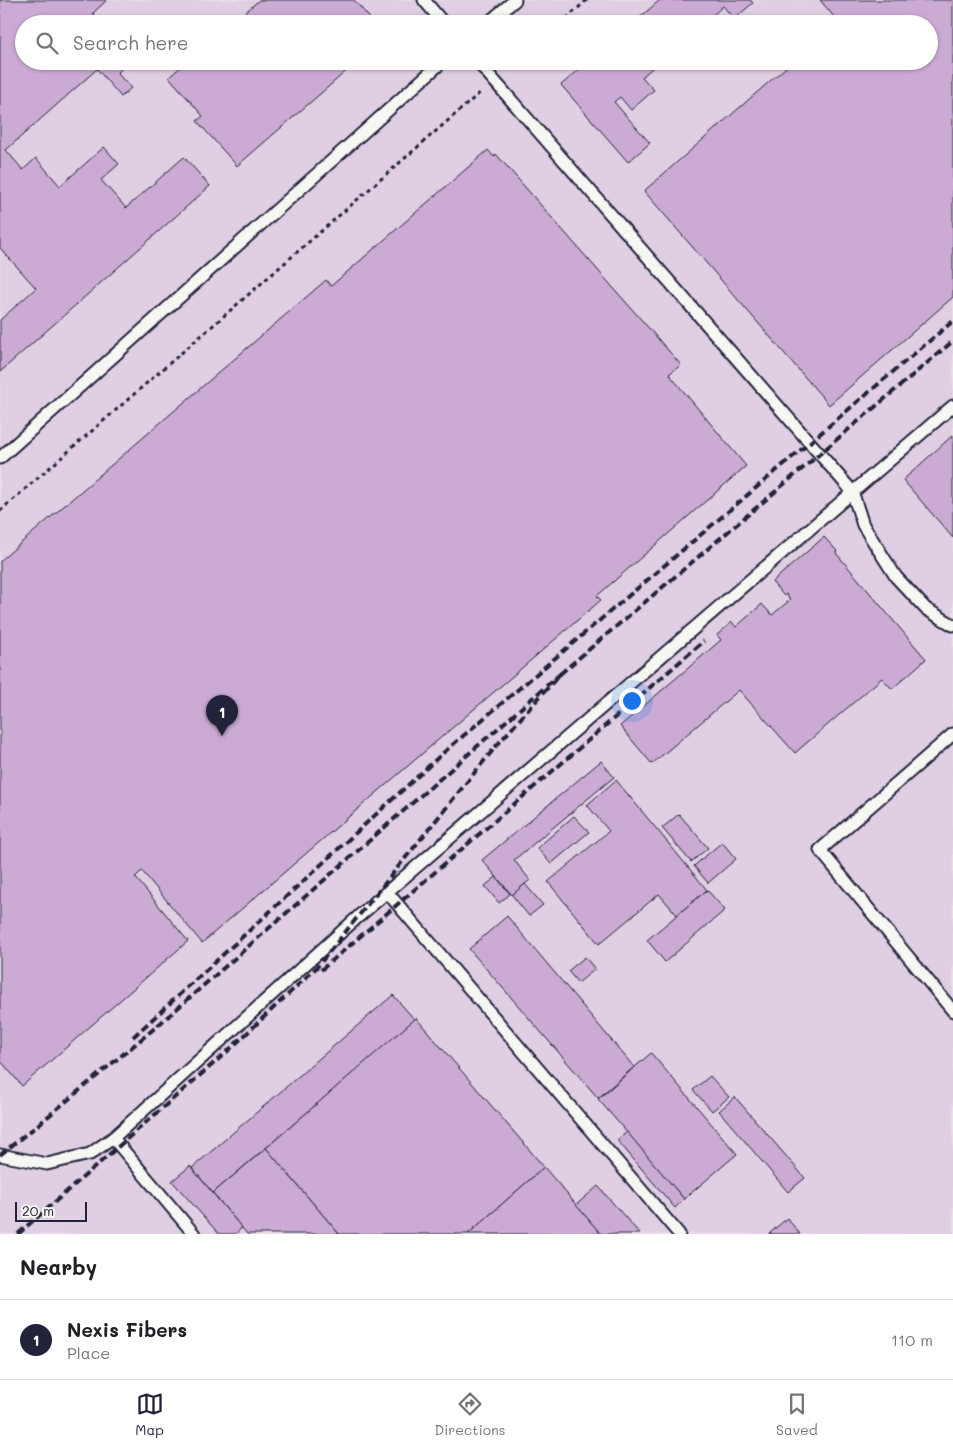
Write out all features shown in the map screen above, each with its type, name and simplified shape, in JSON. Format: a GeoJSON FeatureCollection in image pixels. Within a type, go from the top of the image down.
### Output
{"type":"FeatureCollection","features":[{"type":"Feature","properties":{"kind":"lane"},"geometry":{"type":"LineString","coordinates":[[424,0],[436,15]]}},
{"type":"Feature","properties":{"kind":"lane"},"geometry":{"type":"LineString","coordinates":[[498,15],[515,0]]}},
{"type":"Feature","properties":{"kind":"lane"},"geometry":{"type":"LineString","coordinates":[[0,458],[433,70]]}},
{"type":"Feature","properties":{"kind":"lane"},"geometry":{"type":"LineString","coordinates":[[485,70],[852,491],[863,525],[896,577],[926,609],[953,625]]}},
{"type":"Feature","properties":{"kind":"lane"},"geometry":{"type":"LineString","coordinates":[[0,1155],[47,1164],[90,1154],[113,1138],[387,892],[953,406]]}},
{"type":"Feature","properties":{"kind":"lane"},"geometry":{"type":"LineString","coordinates":[[953,734],[820,850],[953,1011]]}},
{"type":"Feature","properties":{"kind":"lane"},"geometry":{"type":"LineString","coordinates":[[387,892],[679,1234]]}},
{"type":"Feature","properties":{"kind":"lane"},"geometry":{"type":"LineString","coordinates":[[113,1138],[194,1234]]}},
{"type":"Feature","properties":{"kind":"path"},"geometry":{"type":"LineString","coordinates":[[570,15],[587,0]]}},
{"type":"Feature","properties":{"kind":"path"},"geometry":{"type":"LineString","coordinates":[[0,511],[506,70]]}},
{"type":"Feature","properties":{"kind":"shaded area"},"geometry":{"type":"Polygon","coordinates":[[[0,0],[953,0],[953,1234],[0,1234],[0,0]]]}},
{"type":"Feature","properties":{"kind":"building"},"geometry":{"type":"Polygon","coordinates":[[[0,0],[107,0],[93,13],[95,15],[15,15],[15,70],[96,70],[6,150],[23,170],[36,158],[60,186],[104,147],[119,164],[101,180],[126,208],[184,157],[210,186],[0,372],[0,320],[36,288],[0,248],[0,0]]]}},
{"type":"Feature","properties":{"kind":"building"},"geometry":{"type":"Polygon","coordinates":[[[259,0],[354,0],[367,15],[242,15],[259,0]]]}},
{"type":"Feature","properties":{"kind":"building"},"geometry":{"type":"Polygon","coordinates":[[[660,0],[750,0],[753,3],[739,15],[731,15],[723,6],[713,15],[642,15],[660,0]]]}},
{"type":"Feature","properties":{"kind":"building"},"geometry":{"type":"Polygon","coordinates":[[[820,0],[953,0],[953,297],[829,405],[644,191],[783,70],[938,70],[938,15],[832,15],[820,0]]]}},
{"type":"Feature","properties":{"kind":"building"},"geometry":{"type":"Polygon","coordinates":[[[98,70],[120,70],[117,73],[131,88],[121,97],[98,70]]]}},
{"type":"Feature","properties":{"kind":"building"},"geometry":{"type":"Polygon","coordinates":[[[177,70],[348,70],[237,166],[197,121],[203,116],[169,77],[177,70]]]}},
{"type":"Feature","properties":{"kind":"building"},"geometry":{"type":"Polygon","coordinates":[[[578,70],[650,70],[642,77],[654,90],[631,110],[620,97],[614,102],[650,143],[628,162],[561,85],[578,70]]]}},
{"type":"Feature","properties":{"kind":"building"},"geometry":{"type":"Polygon","coordinates":[[[488,150],[494,157],[496,154],[681,365],[669,374],[746,466],[597,596],[601,600],[202,943],[142,871],[135,877],[188,941],[22,1086],[0,1060],[0,561],[326,280],[331,286],[488,150]]]}},
{"type":"Feature","properties":{"kind":"building"},"geometry":{"type":"Polygon","coordinates":[[[953,435],[953,538],[903,480],[953,435]]]}},
{"type":"Feature","properties":{"kind":"building"},"geometry":{"type":"Polygon","coordinates":[[[824,537],[926,659],[892,689],[882,678],[795,753],[739,690],[652,764],[620,726],[721,640],[717,635],[732,622],[736,627],[762,604],[772,615],[790,600],[772,582],[824,537]]]}},
{"type":"Feature","properties":{"kind":"building"},"geometry":{"type":"Polygon","coordinates":[[[601,761],[614,777],[514,860],[530,880],[512,895],[482,860],[601,761]]]}},
{"type":"Feature","properties":{"kind":"building"},"geometry":{"type":"Polygon","coordinates":[[[616,780],[707,890],[677,915],[659,894],[599,944],[548,882],[609,831],[587,805],[616,780]]]}},
{"type":"Feature","properties":{"kind":"building"},"geometry":{"type":"Polygon","coordinates":[[[679,814],[708,848],[691,862],[662,828],[679,814]]]}},
{"type":"Feature","properties":{"kind":"building"},"geometry":{"type":"Polygon","coordinates":[[[574,816],[589,832],[551,864],[537,848],[574,816]]]}},
{"type":"Feature","properties":{"kind":"building"},"geometry":{"type":"Polygon","coordinates":[[[722,842],[736,859],[708,883],[694,866],[722,842]]]}},
{"type":"Feature","properties":{"kind":"building"},"geometry":{"type":"Polygon","coordinates":[[[496,877],[510,894],[499,903],[485,886],[496,877]]]}},
{"type":"Feature","properties":{"kind":"building"},"geometry":{"type":"Polygon","coordinates":[[[525,884],[543,905],[529,916],[512,895],[525,884]]]}},
{"type":"Feature","properties":{"kind":"building"},"geometry":{"type":"Polygon","coordinates":[[[707,890],[725,910],[665,962],[647,940],[707,890]]]}},
{"type":"Feature","properties":{"kind":"building"},"geometry":{"type":"Polygon","coordinates":[[[507,916],[634,1067],[598,1098],[469,949],[507,916]]]}},
{"type":"Feature","properties":{"kind":"building"},"geometry":{"type":"Polygon","coordinates":[[[585,957],[595,969],[578,983],[568,971],[585,957]]]}},
{"type":"Feature","properties":{"kind":"building"},"geometry":{"type":"Polygon","coordinates":[[[393,995],[415,1020],[213,1193],[192,1168],[393,995]]]}},
{"type":"Feature","properties":{"kind":"building"},"geometry":{"type":"Polygon","coordinates":[[[416,1018],[544,1167],[468,1234],[339,1234],[266,1148],[416,1018]]]}},
{"type":"Feature","properties":{"kind":"building"},"geometry":{"type":"Polygon","coordinates":[[[651,1053],[737,1154],[684,1199],[598,1099],[651,1053]]]}},
{"type":"Feature","properties":{"kind":"building"},"geometry":{"type":"Polygon","coordinates":[[[710,1076],[729,1097],[712,1111],[693,1090],[710,1076]]]}},
{"type":"Feature","properties":{"kind":"building"},"geometry":{"type":"Polygon","coordinates":[[[735,1097],[805,1178],[788,1192],[719,1111],[735,1097]]]}},
{"type":"Feature","properties":{"kind":"building"},"geometry":{"type":"Polygon","coordinates":[[[627,1132],[684,1199],[675,1208],[617,1140],[627,1132]]]}},
{"type":"Feature","properties":{"kind":"building"},"geometry":{"type":"Polygon","coordinates":[[[266,1148],[339,1234],[247,1234],[213,1193],[266,1148]]]}},
{"type":"Feature","properties":{"kind":"building"},"geometry":{"type":"Polygon","coordinates":[[[190,1166],[242,1228],[235,1234],[219,1234],[172,1181],[190,1166]]]}},
{"type":"Feature","properties":{"kind":"building"},"geometry":{"type":"Polygon","coordinates":[[[544,1167],[601,1234],[468,1234],[544,1167]]]}},
{"type":"Feature","properties":{"kind":"building"},"geometry":{"type":"Polygon","coordinates":[[[598,1186],[640,1234],[601,1234],[576,1205],[598,1186]]]}},
{"type":"Feature","properties":{"kind":"building"},"geometry":{"type":"Polygon","coordinates":[[[787,1218],[800,1234],[769,1234],[787,1218]]]}},
{"type":"Feature","properties":{"kind":"railway"},"geometry":{"type":"LineString","coordinates":[[133,1037],[443,753],[953,321]]}},
{"type":"Feature","properties":{"kind":"railway"},"geometry":{"type":"LineString","coordinates":[[560,674],[953,341]]}},
{"type":"Feature","properties":{"kind":"railway"},"geometry":{"type":"LineString","coordinates":[[321,970],[704,641]]}},
{"type":"Feature","properties":{"kind":"railway"},"geometry":{"type":"LineString","coordinates":[[18,1234],[229,1050],[317,967],[497,745],[560,674],[156,1027],[28,1133]]}},
{"type":"Feature","properties":{"kind":"railway"},"geometry":{"type":"LineString","coordinates":[[0,1155],[31,1130]]}},
{"type":"Feature","properties":{"kind":"place","name":"Nexis Fibers"},"geometry":{"type":"Point","coordinates":[222,736]}}]}
